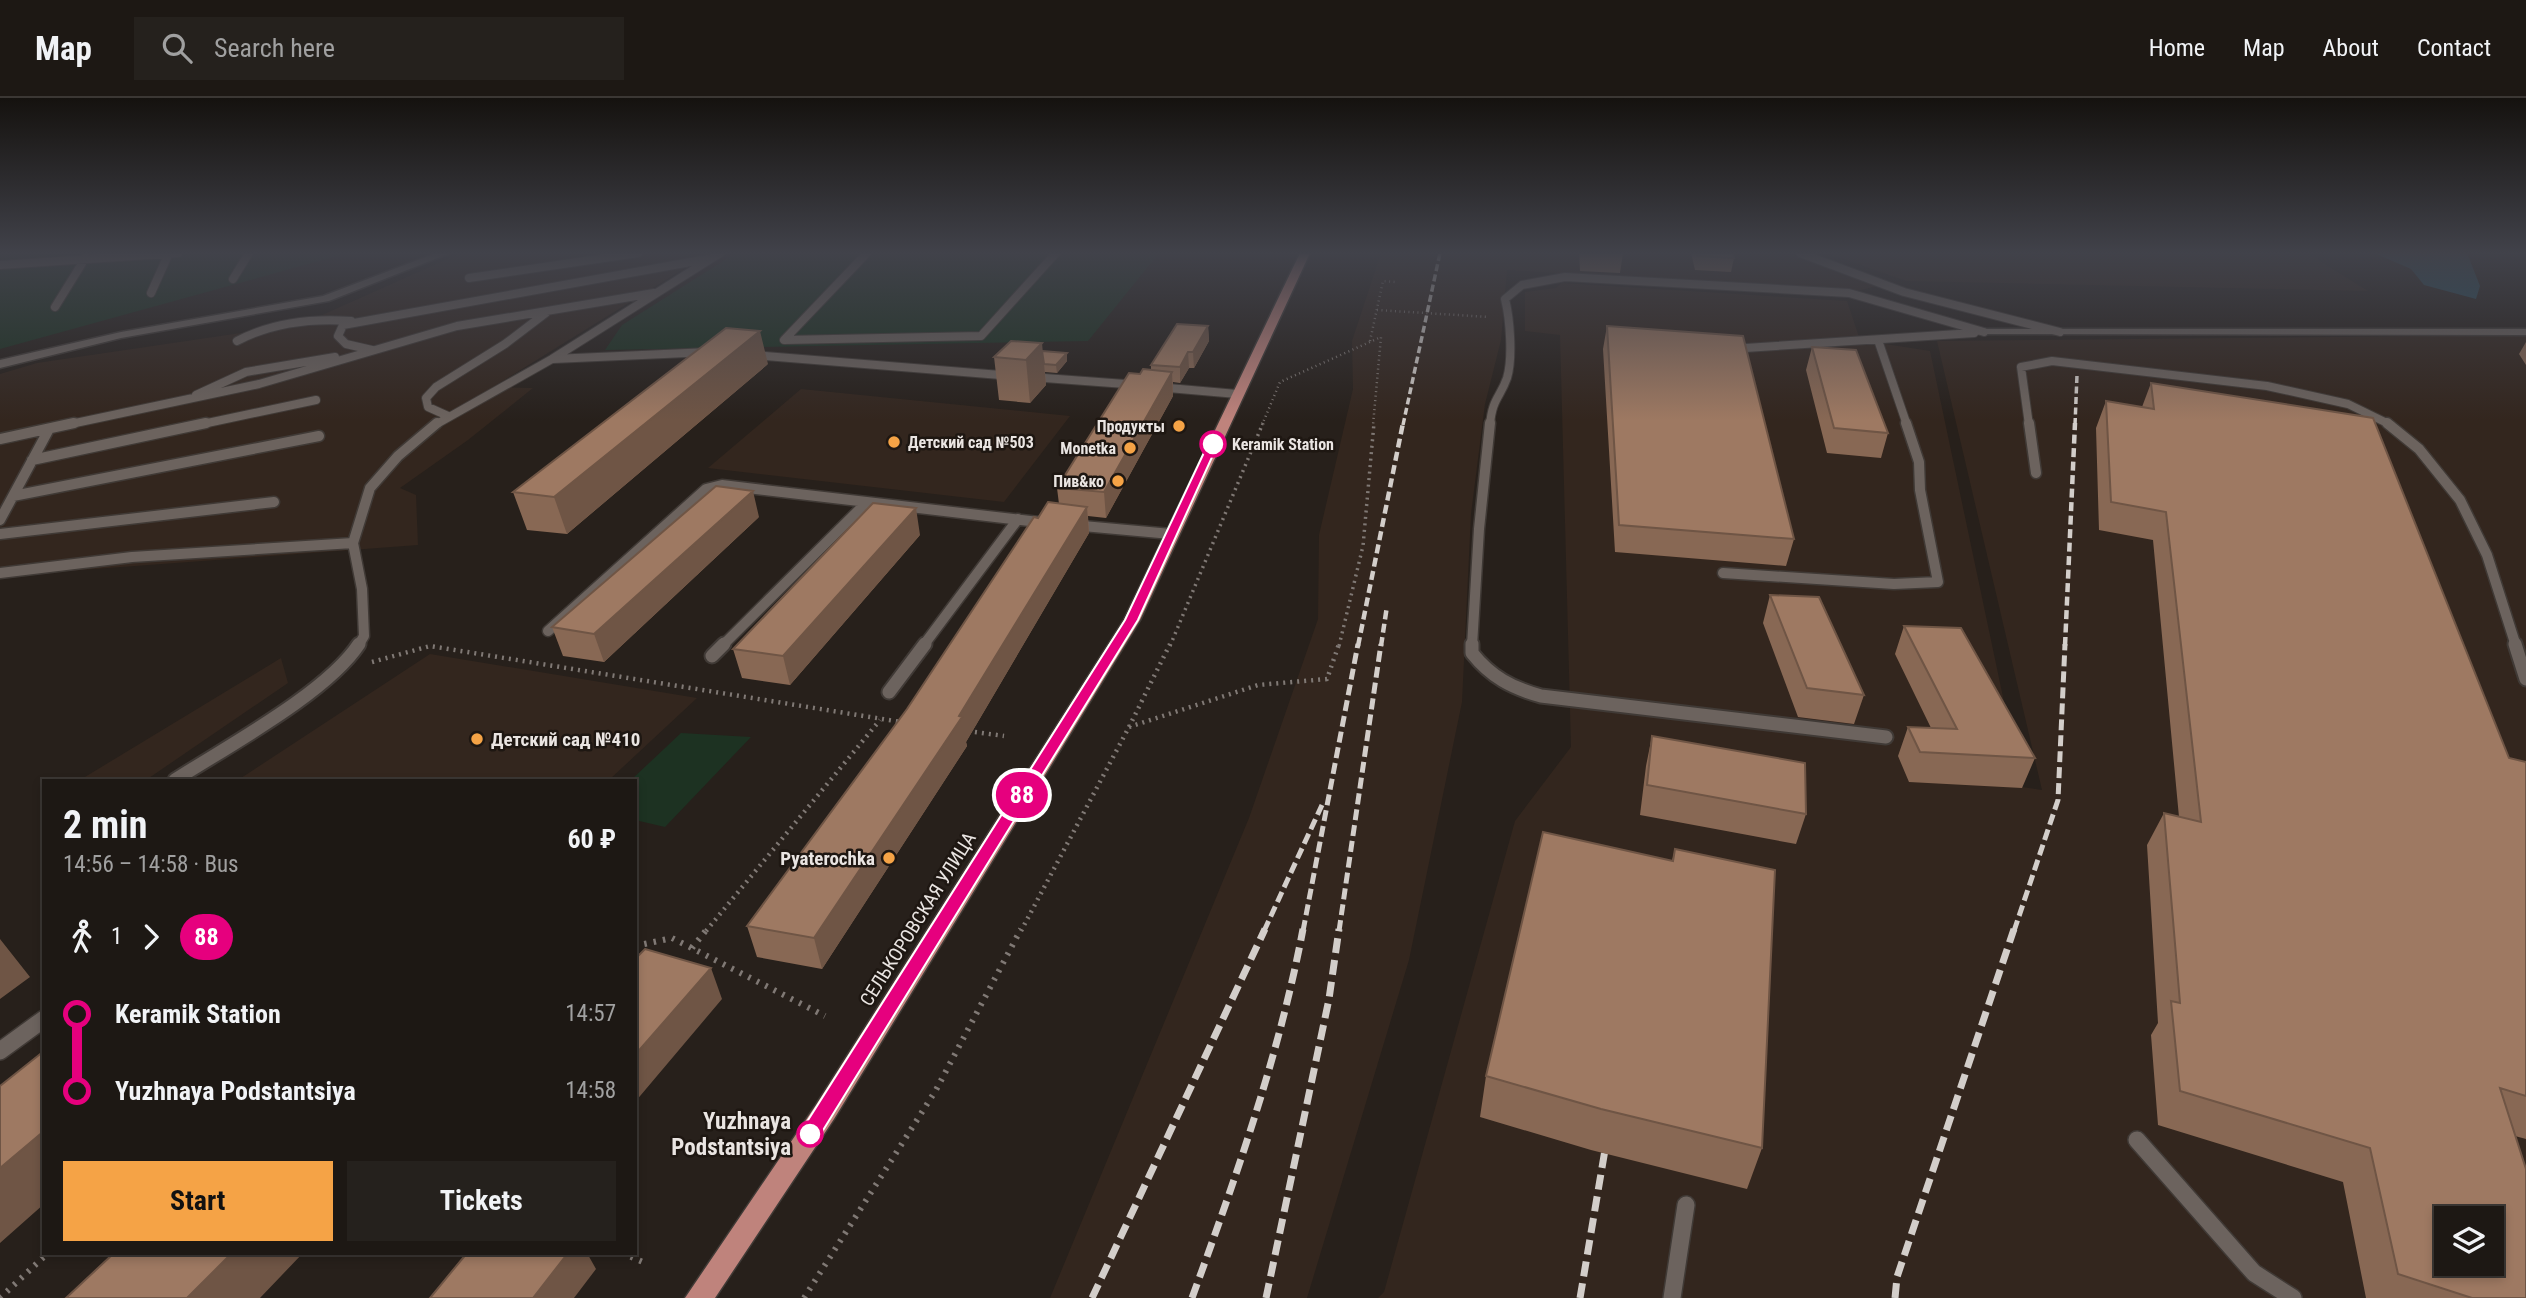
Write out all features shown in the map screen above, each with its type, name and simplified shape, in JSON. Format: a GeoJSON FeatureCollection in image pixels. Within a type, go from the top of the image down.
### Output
{"type":"FeatureCollection","features":[{"type":"Feature","properties":{"kind":"main road","name":"СЕЛЬКОРОВСКАЯ УЛИЦА"},"geometry":{"type":"LineString","coordinates":[[699,1298],[825,1112],[1132,620],[1279,309]]}},
{"type":"Feature","properties":{"kind":"street"},"geometry":{"type":"LineString","coordinates":[[0,365],[121,335],[268,309]]}},
{"type":"Feature","properties":{"kind":"street"},"geometry":{"type":"LineString","coordinates":[[1984,332],[2526,332]]}},
{"type":"Feature","properties":{"kind":"lane"},"geometry":{"type":"LineString","coordinates":[[237,341],[273,326],[307,320],[352,321],[421,309]]}},
{"type":"Feature","properties":{"kind":"lane"},"geometry":{"type":"LineString","coordinates":[[0,439],[325,367],[372,350],[457,326],[556,309]]}},
{"type":"Feature","properties":{"kind":"lane"},"geometry":{"type":"LineString","coordinates":[[176,779],[334,672],[349,659],[364,636],[362,589],[353,543],[370,488],[398,456],[448,416],[552,359],[634,309]]}},
{"type":"Feature","properties":{"kind":"lane"},"geometry":{"type":"LineString","coordinates":[[813,309],[783,340],[981,336],[1005,309]]}},
{"type":"Feature","properties":{"kind":"lane"},"geometry":{"type":"LineString","coordinates":[[1508,309],[1510,318],[1507,377],[1493,404],[1479,528],[1472,653],[1482,668],[1523,694],[1886,737]]}},
{"type":"Feature","properties":{"kind":"lane"},"geometry":{"type":"LineString","coordinates":[[1904,309],[1984,332]]}},
{"type":"Feature","properties":{"kind":"lane"},"geometry":{"type":"LineString","coordinates":[[1970,309],[2060,332]]}},
{"type":"Feature","properties":{"kind":"lane"},"geometry":{"type":"LineString","coordinates":[[448,416],[428,407],[426,398],[436,387],[505,344],[550,310]]}},
{"type":"Feature","properties":{"kind":"lane"},"geometry":{"type":"LineString","coordinates":[[352,321],[343,325],[338,336],[346,344],[372,350]]}},
{"type":"Feature","properties":{"kind":"lane"},"geometry":{"type":"LineString","coordinates":[[1724,349],[1748,350],[1984,332]]}},
{"type":"Feature","properties":{"kind":"lane"},"geometry":{"type":"LineString","coordinates":[[1723,573],[1894,584],[1938,582],[1938,555],[1917,479],[1919,462],[1878,340]]}},
{"type":"Feature","properties":{"kind":"lane"},"geometry":{"type":"LineString","coordinates":[[190,399],[224,378],[240,373],[372,350]]}},
{"type":"Feature","properties":{"kind":"lane"},"geometry":{"type":"LineString","coordinates":[[552,359],[725,353]]}},
{"type":"Feature","properties":{"kind":"lane"},"geometry":{"type":"LineString","coordinates":[[739,354],[1237,394]]}},
{"type":"Feature","properties":{"kind":"lane"},"geometry":{"type":"LineString","coordinates":[[2036,473],[2021,367],[2052,361],[2267,386],[2347,404],[2393,426],[2418,449],[2460,500],[2487,555],[2526,679]]}},
{"type":"Feature","properties":{"kind":"lane"},"geometry":{"type":"LineString","coordinates":[[32,460],[316,400]]}},
{"type":"Feature","properties":{"kind":"lane"},"geometry":{"type":"LineString","coordinates":[[0,520],[48,430]]}},
{"type":"Feature","properties":{"kind":"lane"},"geometry":{"type":"LineString","coordinates":[[13,496],[319,436]]}},
{"type":"Feature","properties":{"kind":"lane"},"geometry":{"type":"LineString","coordinates":[[548,631],[706,489],[722,485],[1171,534]]}},
{"type":"Feature","properties":{"kind":"lane"},"geometry":{"type":"LineString","coordinates":[[0,534],[274,502]]}},
{"type":"Feature","properties":{"kind":"lane"},"geometry":{"type":"LineString","coordinates":[[712,656],[867,502]]}},
{"type":"Feature","properties":{"kind":"lane"},"geometry":{"type":"LineString","coordinates":[[889,692],[1018,519]]}},
{"type":"Feature","properties":{"kind":"lane"},"geometry":{"type":"LineString","coordinates":[[0,573],[64,562],[147,554],[353,543]]}},
{"type":"Feature","properties":{"kind":"lane"},"geometry":{"type":"LineString","coordinates":[[0,1051],[42,1020]]}},
{"type":"Feature","properties":{"kind":"lane"},"geometry":{"type":"LineString","coordinates":[[2137,1140],[2254,1273],[2294,1298]]}},
{"type":"Feature","properties":{"kind":"lane"},"geometry":{"type":"LineString","coordinates":[[1672,1298],[1686,1205]]}},
{"type":"Feature","properties":{"kind":"path"},"geometry":{"type":"LineString","coordinates":[[1370,339],[1377,310],[1489,317]]}},
{"type":"Feature","properties":{"kind":"path"},"geometry":{"type":"LineString","coordinates":[[804,1298],[936,1090],[1129,727],[1160,669],[1280,382],[1370,339],[1381,337],[1363,546],[1334,666],[1327,679],[1258,685],[1129,727]]}},
{"type":"Feature","properties":{"kind":"path"},"geometry":{"type":"LineString","coordinates":[[334,672],[430,646],[908,723]]}},
{"type":"Feature","properties":{"kind":"path"},"geometry":{"type":"LineString","coordinates":[[692,948],[881,719]]}},
{"type":"Feature","properties":{"kind":"path"},"geometry":{"type":"LineString","coordinates":[[963,731],[1004,736]]}},
{"type":"Feature","properties":{"kind":"path"},"geometry":{"type":"LineString","coordinates":[[637,946],[672,938],[825,1016]]}},
{"type":"Feature","properties":{"kind":"path"},"geometry":{"type":"LineString","coordinates":[[0,1298],[46,1255]]}},
{"type":"Feature","properties":{"kind":"path"},"geometry":{"type":"LineString","coordinates":[[627,1255],[645,1263]]}},
{"type":"Feature","properties":{"kind":"shaded area"},"geometry":{"type":"Polygon","coordinates":[[[336,309],[619,309],[493,387],[533,388],[468,440],[400,488],[416,495],[418,545],[0,576],[0,374],[37,363],[302,324],[336,309]]]}},
{"type":"Feature","properties":{"kind":"shaded area"},"geometry":{"type":"Polygon","coordinates":[[[1363,309],[1504,309],[1501,340],[1485,404],[1471,514],[1462,702],[1409,960],[1307,1298],[1050,1298],[1249,818],[1318,619],[1319,535],[1353,389],[1352,341],[1363,309]]]}},
{"type":"Feature","properties":{"kind":"shaded area"},"geometry":{"type":"Polygon","coordinates":[[[1525,309],[1850,309],[1860,340],[1930,351],[2022,787],[2042,790],[1937,341],[2526,335],[2526,1298],[1378,1298],[1384,1292],[1515,821],[1571,747],[1560,335],[1525,331],[1525,309]]]}},
{"type":"Feature","properties":{"kind":"shaded area","name":"Детский сад №503"},"geometry":{"type":"Polygon","coordinates":[[[801,389],[1070,416],[1004,502],[708,468],[801,389]]]}},
{"type":"Feature","properties":{"kind":"shaded area","name":"Детский сад №410"},"geometry":{"type":"Polygon","coordinates":[[[430,654],[697,698],[610,779],[240,779],[430,654]]]}},
{"type":"Feature","properties":{"kind":"shaded area"},"geometry":{"type":"Polygon","coordinates":[[[281,658],[288,683],[147,779],[82,779],[281,658]]]}},
{"type":"Feature","properties":{"kind":"green space"},"geometry":{"type":"Polygon","coordinates":[[[0,309],[145,309],[0,349],[0,309]]]}},
{"type":"Feature","properties":{"kind":"green space"},"geometry":{"type":"Polygon","coordinates":[[[647,309],[1114,309],[1088,341],[605,350],[622,325],[647,309]]]}},
{"type":"Feature","properties":{"kind":"green space"},"geometry":{"type":"Polygon","coordinates":[[[681,733],[751,737],[665,827],[637,820],[637,779],[632,779],[681,733]]]}},
{"type":"Feature","properties":{"kind":"building"},"geometry":{"type":"Polygon","coordinates":[[[1177,324],[1208,326],[1193,352],[1188,352],[1180,367],[1151,365],[1177,324]]]}},
{"type":"Feature","properties":{"kind":"building"},"geometry":{"type":"Polygon","coordinates":[[[1607,326],[1743,336],[1794,539],[1619,525],[1607,326]]]}},
{"type":"Feature","properties":{"kind":"building"},"geometry":{"type":"Polygon","coordinates":[[[726,328],[760,331],[554,497],[513,492],[726,328]]]}},
{"type":"Feature","properties":{"kind":"building"},"geometry":{"type":"Polygon","coordinates":[[[1011,341],[1042,343],[1026,360],[994,357],[1011,341]]]}},
{"type":"Feature","properties":{"kind":"building"},"geometry":{"type":"Polygon","coordinates":[[[1812,347],[1856,350],[1888,433],[1834,428],[1812,347]]]}},
{"type":"Feature","properties":{"kind":"building"},"geometry":{"type":"Polygon","coordinates":[[[1042,351],[1067,353],[1056,365],[1044,364],[1042,351]]]}},
{"type":"Feature","properties":{"kind":"building"},"geometry":{"type":"Polygon","coordinates":[[[1143,369],[1172,372],[1104,492],[1057,488],[1129,373],[1140,374],[1143,369]]]}},
{"type":"Feature","properties":{"kind":"building"},"geometry":{"type":"Polygon","coordinates":[[[2151,383],[2373,418],[2509,758],[2526,762],[2526,1096],[2500,1088],[2526,1169],[2526,1298],[2472,1298],[2398,1274],[2370,1148],[2180,1091],[2171,1001],[2180,1003],[2164,813],[2201,822],[2166,512],[2111,502],[2106,401],[2154,409],[2151,383]]]}},
{"type":"Feature","properties":{"kind":"building"},"geometry":{"type":"Polygon","coordinates":[[[716,486],[753,491],[594,634],[552,627],[716,486]]]}},
{"type":"Feature","properties":{"kind":"building"},"geometry":{"type":"Polygon","coordinates":[[[1048,502],[1087,507],[959,716],[962,717],[814,938],[747,926],[907,709],[1034,517],[1038,518],[1048,502]]]}},
{"type":"Feature","properties":{"kind":"building"},"geometry":{"type":"Polygon","coordinates":[[[873,503],[916,508],[783,656],[733,649],[873,503]]]}},
{"type":"Feature","properties":{"kind":"building"},"geometry":{"type":"Polygon","coordinates":[[[1770,595],[1819,597],[1864,695],[1807,688],[1770,595]]]}},
{"type":"Feature","properties":{"kind":"building"},"geometry":{"type":"Polygon","coordinates":[[[1904,626],[1961,628],[2035,758],[1920,752],[1908,727],[1957,729],[1904,626]]]}},
{"type":"Feature","properties":{"kind":"building"},"geometry":{"type":"Polygon","coordinates":[[[1652,736],[1805,763],[1806,814],[1647,785],[1652,736]]]}},
{"type":"Feature","properties":{"kind":"building"},"geometry":{"type":"Polygon","coordinates":[[[1543,832],[1673,861],[1675,849],[1775,870],[1762,1148],[1601,1109],[1486,1076],[1543,832]]]}},
{"type":"Feature","properties":{"kind":"building"},"geometry":{"type":"Polygon","coordinates":[[[645,949],[711,968],[637,1053],[637,957],[645,949]]]}},
{"type":"Feature","properties":{"kind":"building"},"geometry":{"type":"Polygon","coordinates":[[[42,1053],[42,1133],[0,1168],[0,1086],[42,1053]]]}},
{"type":"Feature","properties":{"kind":"building"},"geometry":{"type":"Polygon","coordinates":[[[112,1255],[230,1255],[187,1298],[66,1298],[112,1255]]]}},
{"type":"Feature","properties":{"kind":"building"},"geometry":{"type":"Polygon","coordinates":[[[465,1255],[566,1255],[533,1298],[430,1298],[465,1255]]]}},
{"type":"Feature","properties":{"kind":"railway"},"geometry":{"type":"LineString","coordinates":[[1403,425],[1428,309]]}},
{"type":"Feature","properties":{"kind":"railway"},"geometry":{"type":"LineString","coordinates":[[2075,425],[2077,375]]}},
{"type":"Feature","properties":{"kind":"railway"},"geometry":{"type":"LineString","coordinates":[[1358,646],[1403,423]]}},
{"type":"Feature","properties":{"kind":"railway"},"geometry":{"type":"LineString","coordinates":[[2065,646],[2075,423]]}},
{"type":"Feature","properties":{"kind":"railway"},"geometry":{"type":"LineString","coordinates":[[1381,646],[1387,606]]}},
{"type":"Feature","properties":{"kind":"railway"},"geometry":{"type":"LineString","coordinates":[[1303,931],[1358,644]]}},
{"type":"Feature","properties":{"kind":"railway"},"geometry":{"type":"LineString","coordinates":[[1339,931],[1381,644]]}},
{"type":"Feature","properties":{"kind":"railway"},"geometry":{"type":"LineString","coordinates":[[2014,931],[2058,800],[2065,644]]}},
{"type":"Feature","properties":{"kind":"railway"},"geometry":{"type":"LineString","coordinates":[[1264,931],[1322,805]]}},
{"type":"Feature","properties":{"kind":"railway"},"geometry":{"type":"LineString","coordinates":[[1092,1298],[1265,929]]}},
{"type":"Feature","properties":{"kind":"railway"},"geometry":{"type":"LineString","coordinates":[[1192,1298],[1269,1070],[1303,929]]}},
{"type":"Feature","properties":{"kind":"railway"},"geometry":{"type":"LineString","coordinates":[[1266,1298],[1329,999],[1339,929]]}},
{"type":"Feature","properties":{"kind":"railway"},"geometry":{"type":"LineString","coordinates":[[1895,1298],[1897,1277],[2014,929]]}},
{"type":"Feature","properties":{"kind":"railway"},"geometry":{"type":"LineString","coordinates":[[1580,1298],[1608,1132]]}},
{"type":"Feature","properties":{"kind":"bus line","name":"88"},"geometry":{"type":"LineString","coordinates":[[810,1134],[1132,620],[1213,444]]}},
{"type":"Feature","properties":{"kind":"place","name":"Продукты"},"geometry":{"type":"Point","coordinates":[1179,426]}},
{"type":"Feature","properties":{"kind":"place","name":"Детский сад №503"},"geometry":{"type":"Point","coordinates":[894,442]}},
{"type":"Feature","properties":{"kind":"place","name":"Keramik Station"},"geometry":{"type":"Point","coordinates":[1213,444]}},
{"type":"Feature","properties":{"kind":"place","name":"Monetka"},"geometry":{"type":"Point","coordinates":[1130,448]}},
{"type":"Feature","properties":{"kind":"place","name":"Пив&ко"},"geometry":{"type":"Point","coordinates":[1118,481]}},
{"type":"Feature","properties":{"kind":"place","name":"Детский сад №410"},"geometry":{"type":"Point","coordinates":[477,739]}},
{"type":"Feature","properties":{"kind":"place","name":"Pyaterochka"},"geometry":{"type":"Point","coordinates":[889,858]}},
{"type":"Feature","properties":{"kind":"place","name":"Yuzhnaya Podstantsiya"},"geometry":{"type":"Point","coordinates":[810,1134]}}]}
